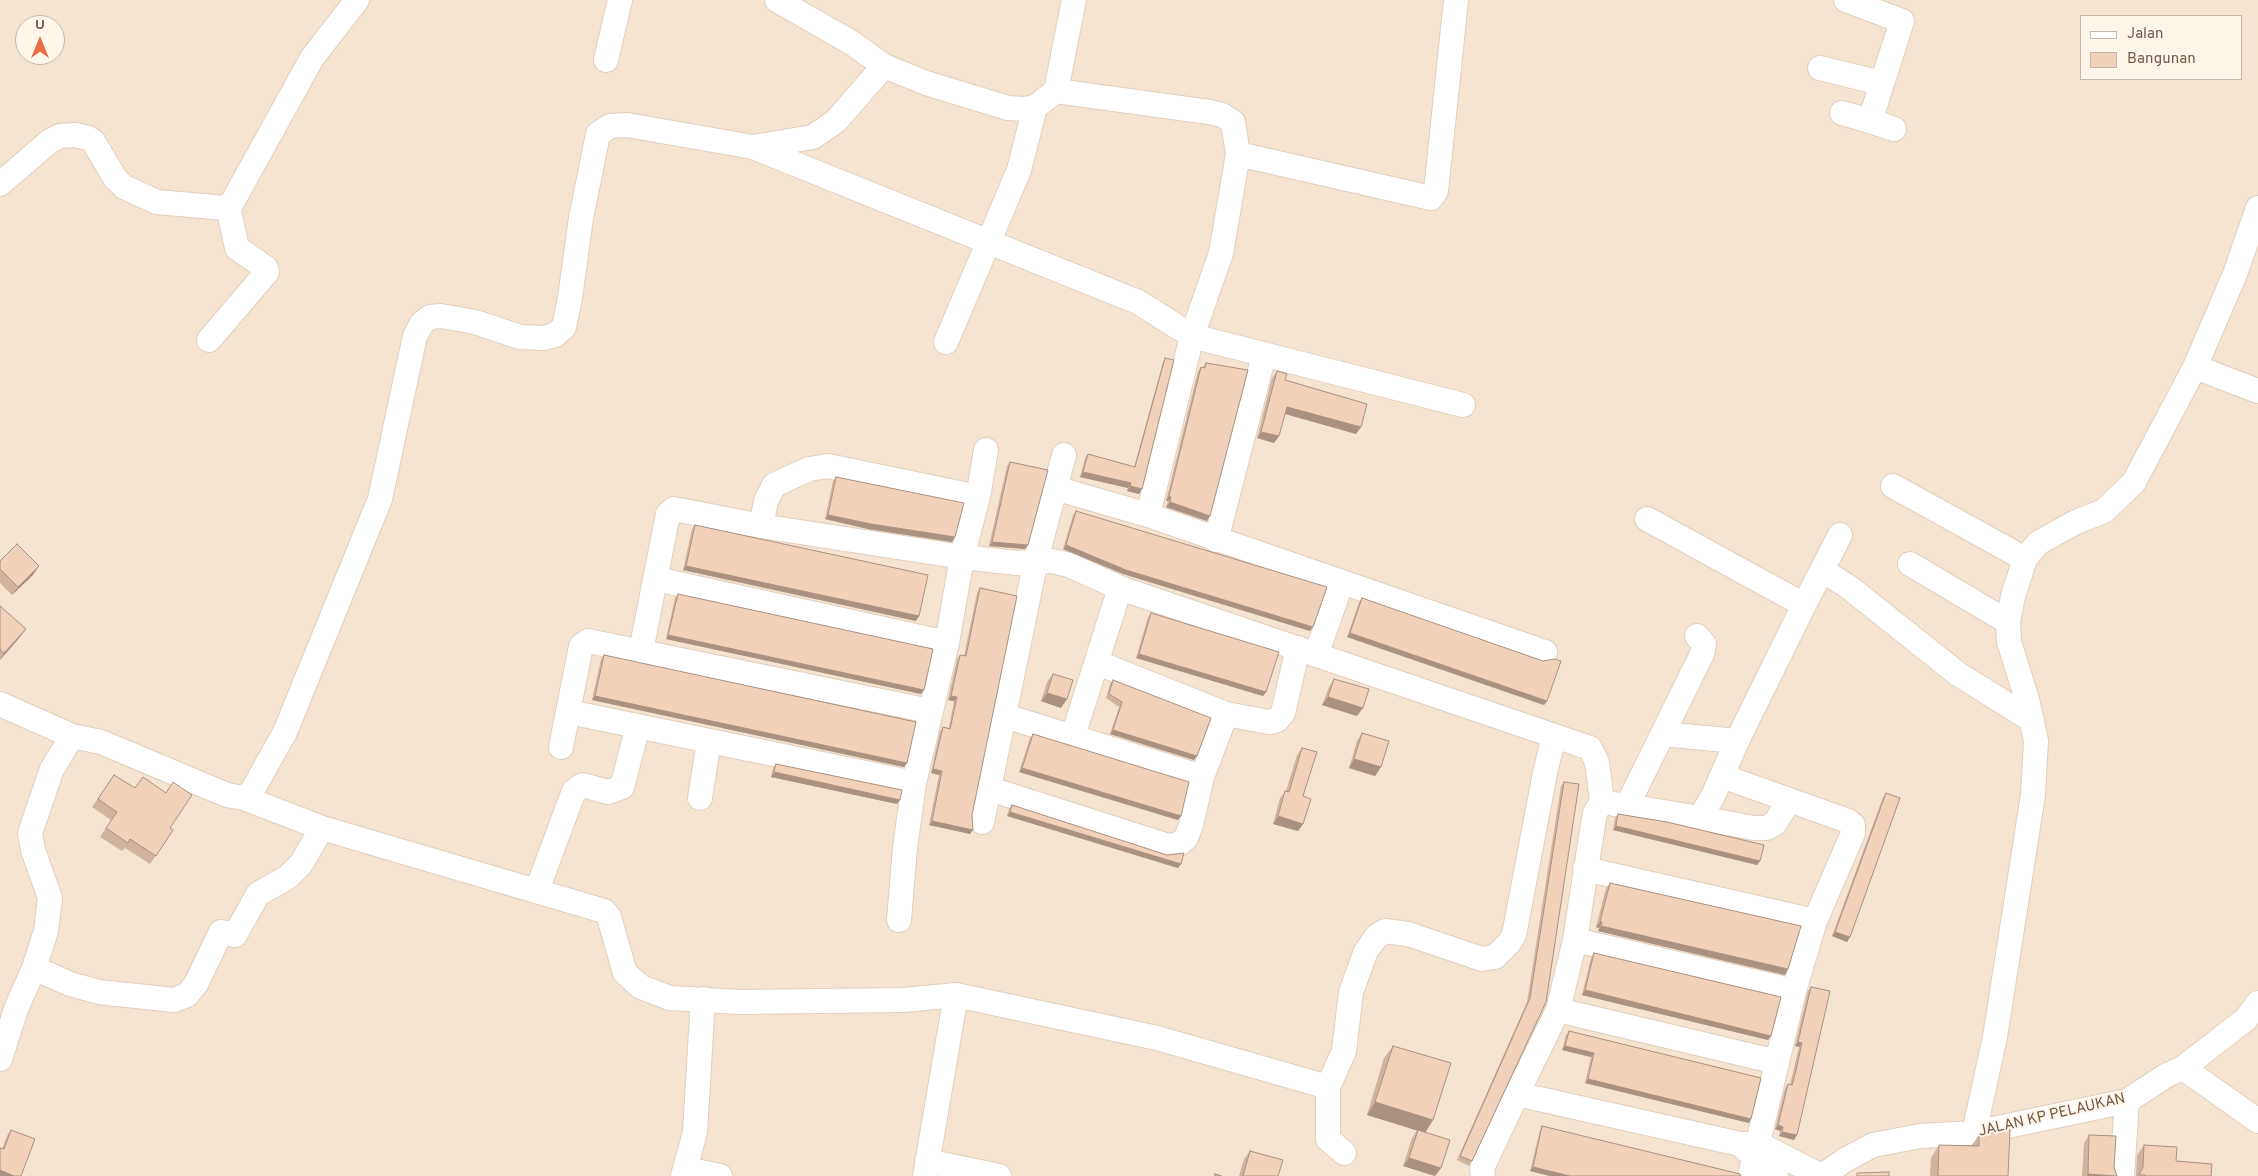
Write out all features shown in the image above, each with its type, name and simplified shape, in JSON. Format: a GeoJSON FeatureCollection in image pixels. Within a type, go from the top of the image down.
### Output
{"type":"FeatureCollection","features":[{"type":"Feature","properties":{"kind":"street"},"geometry":{"type":"LineString","coordinates":[[228,210],[312,58],[357,0]]}},
{"type":"Feature","properties":{"kind":"street"},"geometry":{"type":"LineString","coordinates":[[606,60],[620,0]]}},
{"type":"Feature","properties":{"kind":"street"},"geometry":{"type":"LineString","coordinates":[[777,0],[852,43],[884,66],[926,82],[1008,108],[1035,107],[1056,91],[1074,0]]}},
{"type":"Feature","properties":{"kind":"street"},"geometry":{"type":"LineString","coordinates":[[1238,154],[1431,198],[1436,191],[1456,0]]}},
{"type":"Feature","properties":{"kind":"street"},"geometry":{"type":"LineString","coordinates":[[1846,0],[1902,21],[1870,121]]}},
{"type":"Feature","properties":{"kind":"street"},"geometry":{"type":"LineString","coordinates":[[754,147],[813,137],[836,121],[884,66]]}},
{"type":"Feature","properties":{"kind":"street"},"geometry":{"type":"LineString","coordinates":[[1820,68],[1881,83]]}},
{"type":"Feature","properties":{"kind":"street"},"geometry":{"type":"LineString","coordinates":[[1056,91],[1222,116],[1233,122],[1238,154],[1221,253],[1192,336],[1148,515]]}},
{"type":"Feature","properties":{"kind":"street"},"geometry":{"type":"LineString","coordinates":[[946,342],[1019,170],[1035,107]]}},
{"type":"Feature","properties":{"kind":"street"},"geometry":{"type":"LineString","coordinates":[[1842,113],[1894,129]]}},
{"type":"Feature","properties":{"kind":"street"},"geometry":{"type":"LineString","coordinates":[[244,798],[252,790],[285,732],[380,499],[415,336],[422,323],[430,317],[441,316],[475,322],[520,337],[543,338],[555,335],[564,327],[570,298],[580,218],[598,134],[610,126],[627,125],[754,147],[989,240],[1138,302],[1192,336],[1463,406]]}},
{"type":"Feature","properties":{"kind":"street"},"geometry":{"type":"LineString","coordinates":[[0,184],[50,141],[60,136],[75,135],[93,141],[115,178],[124,187],[157,202],[228,210]]}},
{"type":"Feature","properties":{"kind":"street"},"geometry":{"type":"LineString","coordinates":[[1974,1133],[1995,1037],[2034,795],[2036,741],[2032,720],[2009,642],[2008,622],[2013,596],[2025,559],[2038,543],[2050,535],[2104,511],[2134,482],[2195,367],[2235,274],[2258,208]]}},
{"type":"Feature","properties":{"kind":"street"},"geometry":{"type":"LineString","coordinates":[[209,340],[267,272],[266,268],[238,248],[231,214],[228,210]]}},
{"type":"Feature","properties":{"kind":"street"},"geometry":{"type":"LineString","coordinates":[[1216,540],[1264,355]]}},
{"type":"Feature","properties":{"kind":"street"},"geometry":{"type":"LineString","coordinates":[[2195,367],[2258,391]]}},
{"type":"Feature","properties":{"kind":"street"},"geometry":{"type":"LineString","coordinates":[[899,920],[905,848],[914,783],[947,643],[962,558],[978,497],[986,450]]}},
{"type":"Feature","properties":{"kind":"street"},"geometry":{"type":"LineString","coordinates":[[982,822],[1036,560],[1064,454]]}},
{"type":"Feature","properties":{"kind":"street"},"geometry":{"type":"LineString","coordinates":[[761,526],[766,501],[774,485],[810,469],[828,466],[978,497]]}},
{"type":"Feature","properties":{"kind":"street"},"geometry":{"type":"LineString","coordinates":[[1893,486],[2025,559]]}},
{"type":"Feature","properties":{"kind":"street"},"geometry":{"type":"LineString","coordinates":[[1055,488],[1148,515],[1545,652]]}},
{"type":"Feature","properties":{"kind":"street"},"geometry":{"type":"LineString","coordinates":[[641,651],[668,514],[674,509],[761,526],[962,558],[1017,563],[1036,560],[1069,565],[1120,588],[1590,748],[1595,754],[1602,801],[1596,813],[1585,869],[1575,940],[1558,1010],[1482,1168],[1483,1176]]}},
{"type":"Feature","properties":{"kind":"street"},"geometry":{"type":"LineString","coordinates":[[1647,519],[1804,605]]}},
{"type":"Feature","properties":{"kind":"street"},"geometry":{"type":"LineString","coordinates":[[1700,818],[1840,535]]}},
{"type":"Feature","properties":{"kind":"street"},"geometry":{"type":"LineString","coordinates":[[1910,564],[2008,622]]}},
{"type":"Feature","properties":{"kind":"street"},"geometry":{"type":"LineString","coordinates":[[1822,570],[1850,588],[1958,674],[2032,720]]}},
{"type":"Feature","properties":{"kind":"street"},"geometry":{"type":"LineString","coordinates":[[656,579],[947,643]]}},
{"type":"Feature","properties":{"kind":"street"},"geometry":{"type":"LineString","coordinates":[[1098,663],[1226,714],[1269,722],[1277,720],[1285,706],[1307,652],[1342,582]]}},
{"type":"Feature","properties":{"kind":"street"},"geometry":{"type":"LineString","coordinates":[[1073,736],[1098,663],[1120,588]]}},
{"type":"Feature","properties":{"kind":"street"},"geometry":{"type":"LineString","coordinates":[[1627,806],[1702,654],[1704,644],[1697,636]]}},
{"type":"Feature","properties":{"kind":"street"},"geometry":{"type":"LineString","coordinates":[[561,747],[580,646],[588,641],[930,711]]}},
{"type":"Feature","properties":{"kind":"street"},"geometry":{"type":"LineString","coordinates":[[0,704],[72,736],[101,742],[227,795],[244,798],[322,828],[604,910],[610,917],[625,973],[641,987],[670,998],[740,1002],[904,1000],[956,995],[1157,1038],[1328,1087]]}},
{"type":"Feature","properties":{"kind":"street"},"geometry":{"type":"LineString","coordinates":[[569,712],[914,783]]}},
{"type":"Feature","properties":{"kind":"street"},"geometry":{"type":"LineString","coordinates":[[990,789],[1168,846],[1179,844],[1186,838],[1202,777],[1226,714]]}},
{"type":"Feature","properties":{"kind":"street"},"geometry":{"type":"LineString","coordinates":[[1004,716],[1202,777]]}},
{"type":"Feature","properties":{"kind":"street"},"geometry":{"type":"LineString","coordinates":[[537,890],[574,791],[583,785],[608,792],[622,787],[638,726]]}},
{"type":"Feature","properties":{"kind":"street"},"geometry":{"type":"LineString","coordinates":[[1663,734],[1737,740]]}},
{"type":"Feature","properties":{"kind":"street"},"geometry":{"type":"LineString","coordinates":[[0,1060],[16,1009],[34,968],[46,931],[50,898],[33,850],[30,832],[52,769],[72,736]]}},
{"type":"Feature","properties":{"kind":"street"},"geometry":{"type":"LineString","coordinates":[[1344,1153],[1328,1139],[1328,1087],[1344,1051],[1351,992],[1366,951],[1376,936],[1385,931],[1408,934],[1482,959],[1495,957],[1509,944],[1514,935],[1554,736]]}},
{"type":"Feature","properties":{"kind":"street"},"geometry":{"type":"LineString","coordinates":[[700,798],[709,740]]}},
{"type":"Feature","properties":{"kind":"street"},"geometry":{"type":"LineString","coordinates":[[1722,776],[1848,821],[1853,825],[1853,837],[1815,921],[1794,991],[1778,1062],[1751,1155]]}},
{"type":"Feature","properties":{"kind":"street"},"geometry":{"type":"LineString","coordinates":[[1602,801],[1754,828],[1767,828],[1775,823],[1789,801]]}},
{"type":"Feature","properties":{"kind":"street"},"geometry":{"type":"LineString","coordinates":[[34,968],[70,984],[99,992],[174,1000],[187,995],[196,984],[221,932],[235,935],[258,894],[288,877],[301,864],[322,828]]}},
{"type":"Feature","properties":{"kind":"street"},"geometry":{"type":"LineString","coordinates":[[1585,869],[1815,921]]}},
{"type":"Feature","properties":{"kind":"street"},"geometry":{"type":"LineString","coordinates":[[1575,940],[1794,991]]}},
{"type":"Feature","properties":{"kind":"street"},"geometry":{"type":"LineString","coordinates":[[956,995],[926,1168],[999,1176]]}},
{"type":"Feature","properties":{"kind":"street"},"geometry":{"type":"LineString","coordinates":[[703,999],[695,1132],[684,1172],[720,1176]]}},
{"type":"Feature","properties":{"kind":"street","name":"JALAN KP PELAUKAN"},"geometry":{"type":"LineString","coordinates":[[1822,1176],[1845,1160],[1873,1145],[1920,1136],[1974,1133],[2127,1101],[2167,1075],[2183,1068],[2246,1019],[2258,1003]]}},
{"type":"Feature","properties":{"kind":"street"},"geometry":{"type":"LineString","coordinates":[[1558,1010],[1778,1062]]}},
{"type":"Feature","properties":{"kind":"street"},"geometry":{"type":"LineString","coordinates":[[2183,1068],[2258,1121]]}},
{"type":"Feature","properties":{"kind":"street"},"geometry":{"type":"LineString","coordinates":[[1517,1094],[1751,1155],[1822,1176]]}},
{"type":"Feature","properties":{"kind":"street"},"geometry":{"type":"LineString","coordinates":[[2122,1176],[2127,1101]]}},
{"type":"Feature","properties":{"kind":"street"},"geometry":{"type":"LineString","coordinates":[[1751,1155],[1776,1176]]}},
{"type":"Feature","properties":{"kind":"shaded area"},"geometry":{"type":"Polygon","coordinates":[[[0,0],[2258,0],[2258,1176],[0,1176],[0,0]]]}},
{"type":"Feature","properties":{"kind":"building"},"geometry":{"type":"Polygon","coordinates":[[[1165,358],[1174,360],[1142,489],[1130,486],[1131,483],[1083,472],[1088,454],[1135,467],[1165,358]]]}},
{"type":"Feature","properties":{"kind":"building"},"geometry":{"type":"Polygon","coordinates":[[[1206,363],[1248,370],[1210,516],[1170,502],[1171,497],[1169,496],[1201,367],[1205,368],[1206,363]]]}},
{"type":"Feature","properties":{"kind":"building"},"geometry":{"type":"Polygon","coordinates":[[[1277,371],[1287,374],[1285,380],[1367,404],[1361,427],[1287,407],[1279,436],[1261,432],[1277,371]]]}},
{"type":"Feature","properties":{"kind":"building"},"geometry":{"type":"Polygon","coordinates":[[[1010,462],[1048,470],[1028,545],[992,542],[1010,462]]]}},
{"type":"Feature","properties":{"kind":"building"},"geometry":{"type":"Polygon","coordinates":[[[836,477],[964,503],[955,537],[871,524],[828,515],[836,477]]]}},
{"type":"Feature","properties":{"kind":"building"},"geometry":{"type":"Polygon","coordinates":[[[1076,511],[1327,587],[1313,627],[1126,570],[1066,545],[1076,511]]]}},
{"type":"Feature","properties":{"kind":"building"},"geometry":{"type":"Polygon","coordinates":[[[695,525],[928,575],[919,616],[686,566],[695,525]]]}},
{"type":"Feature","properties":{"kind":"building"},"geometry":{"type":"Polygon","coordinates":[[[17,544],[39,566],[18,587],[0,569],[0,561],[17,544]]]}},
{"type":"Feature","properties":{"kind":"building"},"geometry":{"type":"Polygon","coordinates":[[[980,588],[1017,596],[972,815],[973,830],[932,821],[942,771],[933,769],[943,727],[950,729],[957,697],[951,696],[960,655],[966,656],[980,588]]]}},
{"type":"Feature","properties":{"kind":"building"},"geometry":{"type":"Polygon","coordinates":[[[678,594],[933,649],[924,690],[668,635],[678,594]]]}},
{"type":"Feature","properties":{"kind":"building"},"geometry":{"type":"Polygon","coordinates":[[[1362,598],[1543,661],[1555,659],[1561,661],[1547,701],[1350,633],[1362,598]]]}},
{"type":"Feature","properties":{"kind":"building"},"geometry":{"type":"Polygon","coordinates":[[[0,606],[26,629],[4,653],[0,650],[0,606]]]}},
{"type":"Feature","properties":{"kind":"building"},"geometry":{"type":"Polygon","coordinates":[[[1151,613],[1279,652],[1266,692],[1139,654],[1151,613]]]}},
{"type":"Feature","properties":{"kind":"building"},"geometry":{"type":"Polygon","coordinates":[[[604,655],[916,722],[907,763],[595,696],[604,655]]]}},
{"type":"Feature","properties":{"kind":"building"},"geometry":{"type":"Polygon","coordinates":[[[1053,674],[1073,680],[1067,699],[1047,693],[1053,674]]]}},
{"type":"Feature","properties":{"kind":"building"},"geometry":{"type":"Polygon","coordinates":[[[1334,679],[1369,689],[1363,708],[1328,697],[1334,679]]]}},
{"type":"Feature","properties":{"kind":"building"},"geometry":{"type":"Polygon","coordinates":[[[1113,680],[1211,718],[1197,756],[1113,730],[1122,702],[1109,694],[1113,680]]]}},
{"type":"Feature","properties":{"kind":"building"},"geometry":{"type":"Polygon","coordinates":[[[1362,733],[1389,741],[1381,767],[1354,759],[1362,733]]]}},
{"type":"Feature","properties":{"kind":"building"},"geometry":{"type":"Polygon","coordinates":[[[1033,734],[1189,782],[1181,816],[1022,768],[1033,734]]]}},
{"type":"Feature","properties":{"kind":"building"},"geometry":{"type":"Polygon","coordinates":[[[1302,748],[1317,752],[1303,796],[1311,799],[1303,824],[1278,816],[1285,791],[1289,792],[1302,748]]]}},
{"type":"Feature","properties":{"kind":"building"},"geometry":{"type":"Polygon","coordinates":[[[776,764],[902,790],[900,800],[774,772],[776,764]]]}},
{"type":"Feature","properties":{"kind":"building"},"geometry":{"type":"Polygon","coordinates":[[[114,775],[135,788],[143,777],[166,793],[173,782],[192,795],[170,828],[173,830],[156,856],[130,839],[128,843],[106,828],[117,812],[98,799],[114,775]]]}},
{"type":"Feature","properties":{"kind":"building"},"geometry":{"type":"Polygon","coordinates":[[[1564,782],[1579,784],[1546,1002],[1472,1161],[1460,1156],[1530,998],[1564,782]]]}},
{"type":"Feature","properties":{"kind":"building"},"geometry":{"type":"Polygon","coordinates":[[[1886,793],[1900,798],[1850,937],[1835,932],[1886,793]]]}},
{"type":"Feature","properties":{"kind":"building"},"geometry":{"type":"Polygon","coordinates":[[[1012,805],[1167,855],[1184,853],[1181,864],[1010,812],[1012,805]]]}},
{"type":"Feature","properties":{"kind":"building"},"geometry":{"type":"Polygon","coordinates":[[[1618,814],[1667,822],[1764,845],[1760,861],[1616,826],[1618,814]]]}},
{"type":"Feature","properties":{"kind":"building"},"geometry":{"type":"Polygon","coordinates":[[[1610,883],[1801,926],[1788,969],[1601,926],[1602,922],[1600,922],[1610,883]]]}},
{"type":"Feature","properties":{"kind":"building"},"geometry":{"type":"Polygon","coordinates":[[[1594,953],[1781,997],[1771,1036],[1585,990],[1594,953]]]}},
{"type":"Feature","properties":{"kind":"building"},"geometry":{"type":"Polygon","coordinates":[[[1811,987],[1830,991],[1797,1135],[1782,1132],[1783,1127],[1778,1125],[1788,1084],[1792,1085],[1796,1070],[1802,1043],[1798,1042],[1811,987]]]}},
{"type":"Feature","properties":{"kind":"building"},"geometry":{"type":"Polygon","coordinates":[[[1569,1031],[1761,1078],[1751,1119],[1588,1079],[1594,1053],[1565,1046],[1569,1031]]]}},
{"type":"Feature","properties":{"kind":"building"},"geometry":{"type":"Polygon","coordinates":[[[1393,1046],[1451,1063],[1433,1120],[1375,1102],[1393,1046]]]}},
{"type":"Feature","properties":{"kind":"building"},"geometry":{"type":"Polygon","coordinates":[[[1542,1126],[1740,1174],[1741,1176],[1570,1176],[1533,1167],[1542,1126]]]}},
{"type":"Feature","properties":{"kind":"building"},"geometry":{"type":"Polygon","coordinates":[[[11,1130],[35,1139],[21,1176],[14,1176],[0,1170],[0,1148],[4,1149],[11,1130]]]}},
{"type":"Feature","properties":{"kind":"building"},"geometry":{"type":"Polygon","coordinates":[[[1418,1130],[1450,1140],[1441,1168],[1409,1158],[1418,1130]]]}},
{"type":"Feature","properties":{"kind":"building"},"geometry":{"type":"Polygon","coordinates":[[[2010,1130],[2008,1176],[1938,1176],[1939,1145],[1979,1146],[1979,1135],[2010,1130]]]}},
{"type":"Feature","properties":{"kind":"building"},"geometry":{"type":"Polygon","coordinates":[[[2089,1135],[2116,1136],[2114,1167],[2117,1176],[2088,1174],[2089,1135]]]}},
{"type":"Feature","properties":{"kind":"building"},"geometry":{"type":"Polygon","coordinates":[[[2144,1145],[2177,1147],[2176,1161],[2212,1164],[2211,1176],[2139,1175],[2143,1167],[2144,1145]]]}},
{"type":"Feature","properties":{"kind":"building"},"geometry":{"type":"Polygon","coordinates":[[[1250,1151],[1283,1160],[1278,1176],[1243,1176],[1250,1151]]]}},
{"type":"Feature","properties":{"kind":"building"},"geometry":{"type":"Polygon","coordinates":[[[1889,1172],[1889,1176],[1857,1176],[1857,1173],[1889,1172]]]}}]}
